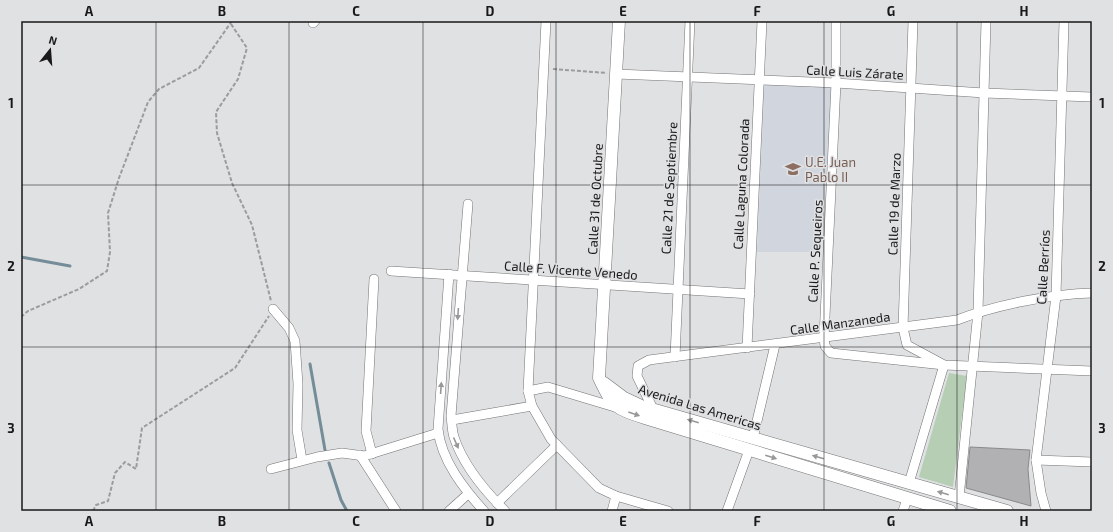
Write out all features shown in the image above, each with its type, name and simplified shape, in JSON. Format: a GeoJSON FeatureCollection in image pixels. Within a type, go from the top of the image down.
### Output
{"type":"FeatureCollection","features":[{"type":"Feature","properties":{"kind":"main road","name":"Calle 31 de Octubre"},"geometry":{"type":"LineString","coordinates":[[599,378],[619,21]]}},
{"type":"Feature","properties":{"kind":"main road"},"geometry":{"type":"LineString","coordinates":[[599,378],[608,395],[618,408]]}},
{"type":"Feature","properties":{"kind":"main road","name":"Avenida Las Americas"},"geometry":{"type":"LineString","coordinates":[[599,378],[624,398],[653,410],[1007,511]]}},
{"type":"Feature","properties":{"kind":"main road","name":"Avenida Las Americas"},"geometry":{"type":"LineString","coordinates":[[618,408],[749,450],[950,511]]}},
{"type":"Feature","properties":{"kind":"street"},"geometry":{"type":"LineString","coordinates":[[546,21],[528,391],[532,406],[551,439],[599,488],[616,496],[668,511]]}},
{"type":"Feature","properties":{"kind":"street","name":"Calle 21 de Septiembre"},"geometry":{"type":"LineString","coordinates":[[675,357],[690,21]]}},
{"type":"Feature","properties":{"kind":"street","name":"Calle Laguna Colorada"},"geometry":{"type":"LineString","coordinates":[[747,348],[762,21]]}},
{"type":"Feature","properties":{"kind":"street","name":"Calle P. Sequeiros"},"geometry":{"type":"LineString","coordinates":[[824,338],[836,83],[836,21]]}},
{"type":"Feature","properties":{"kind":"street","name":"Calle 19 de Marzo"},"geometry":{"type":"LineString","coordinates":[[914,21],[903,328],[907,345],[944,365]]}},
{"type":"Feature","properties":{"kind":"street"},"geometry":{"type":"LineString","coordinates":[[959,497],[978,312],[986,21]]}},
{"type":"Feature","properties":{"kind":"street","name":"Calle Berríos"},"geometry":{"type":"LineString","coordinates":[[1046,511],[1039,485],[1036,460],[1056,296],[1064,21]]}},
{"type":"Feature","properties":{"kind":"street","name":"Calle Luis Zárate"},"geometry":{"type":"LineString","coordinates":[[616,74],[836,83],[984,93],[1092,97]]}},
{"type":"Feature","properties":{"kind":"street"},"geometry":{"type":"LineString","coordinates":[[468,204],[461,275],[452,420],[454,437],[464,460],[497,503],[505,511]]}},
{"type":"Feature","properties":{"kind":"street","name":"Calle F. Vicente Venedo"},"geometry":{"type":"LineString","coordinates":[[391,270],[750,294]]}},
{"type":"Feature","properties":{"kind":"street"},"geometry":{"type":"LineString","coordinates":[[449,274],[438,433],[446,457],[468,494],[484,511]]}},
{"type":"Feature","properties":{"kind":"street"},"geometry":{"type":"LineString","coordinates":[[372,454],[366,431],[374,279]]}},
{"type":"Feature","properties":{"kind":"street","name":"Calle Manzaneda"},"geometry":{"type":"LineString","coordinates":[[653,410],[637,376],[638,366],[649,360],[775,345],[957,320],[978,312],[1056,296],[1092,293]]}},
{"type":"Feature","properties":{"kind":"street"},"geometry":{"type":"LineString","coordinates":[[273,309],[289,328],[295,341],[298,384],[297,430],[302,460]]}},
{"type":"Feature","properties":{"kind":"street"},"geometry":{"type":"LineString","coordinates":[[824,338],[825,346],[831,353],[944,365],[1092,371]]}},
{"type":"Feature","properties":{"kind":"street"},"geometry":{"type":"LineString","coordinates":[[752,438],[775,345]]}},
{"type":"Feature","properties":{"kind":"street"},"geometry":{"type":"LineString","coordinates":[[909,483],[944,365]]}},
{"type":"Feature","properties":{"kind":"street"},"geometry":{"type":"LineString","coordinates":[[528,391],[548,387],[618,408]]}},
{"type":"Feature","properties":{"kind":"street"},"geometry":{"type":"LineString","coordinates":[[452,420],[532,406]]}},
{"type":"Feature","properties":{"kind":"street"},"geometry":{"type":"LineString","coordinates":[[271,469],[302,460],[342,453],[360,455],[372,454],[438,433]]}},
{"type":"Feature","properties":{"kind":"street"},"geometry":{"type":"LineString","coordinates":[[497,503],[557,445]]}},
{"type":"Feature","properties":{"kind":"street"},"geometry":{"type":"LineString","coordinates":[[727,511],[749,450]]}},
{"type":"Feature","properties":{"kind":"street"},"geometry":{"type":"LineString","coordinates":[[360,455],[396,511]]}},
{"type":"Feature","properties":{"kind":"street"},"geometry":{"type":"LineString","coordinates":[[1036,460],[1092,462]]}},
{"type":"Feature","properties":{"kind":"street"},"geometry":{"type":"LineString","coordinates":[[449,511],[468,494]]}},
{"type":"Feature","properties":{"kind":"street"},"geometry":{"type":"LineString","coordinates":[[612,511],[616,496]]}},
{"type":"Feature","properties":{"kind":"street"},"geometry":{"type":"LineString","coordinates":[[903,511],[907,499]]}},
{"type":"Feature","properties":{"kind":"path"},"geometry":{"type":"LineString","coordinates":[[21,317],[28,311],[79,289],[107,272],[110,252],[108,213],[119,178],[148,102],[159,89],[199,68],[232,21]]}},
{"type":"Feature","properties":{"kind":"path"},"geometry":{"type":"LineString","coordinates":[[93,511],[96,505],[108,501],[115,473],[125,462],[136,469],[142,428],[235,368],[273,309],[252,225],[232,183],[217,133],[216,112],[238,80],[247,48],[231,24]]}},
{"type":"Feature","properties":{"kind":"path"},"geometry":{"type":"LineString","coordinates":[[544,68],[616,74]]}},
{"type":"Feature","properties":{"kind":"shaded area","name":"U.E. Juan Pablo II"},"geometry":{"type":"Polygon","coordinates":[[[764,83],[833,86],[820,252],[757,252],[764,83]]]}},
{"type":"Feature","properties":{"kind":"green space"},"geometry":{"type":"Polygon","coordinates":[[[949,373],[967,376],[953,487],[919,477],[949,373]]]}},
{"type":"Feature","properties":{"kind":"building"},"geometry":{"type":"Polygon","coordinates":[[[970,447],[1030,450],[1028,469],[1031,506],[966,488],[970,447]]]}},
{"type":"Feature","properties":{"kind":"waterway"},"geometry":{"type":"LineString","coordinates":[[21,257],[70,266]]}},
{"type":"Feature","properties":{"kind":"waterway"},"geometry":{"type":"LineString","coordinates":[[310,364],[325,450]]}},
{"type":"Feature","properties":{"kind":"waterway"},"geometry":{"type":"LineString","coordinates":[[329,463],[341,500],[347,511]]}},
{"type":"Feature","properties":{"kind":"place","name":"U.E. Juan Pablo II"},"geometry":{"type":"Point","coordinates":[793,169]}}]}
